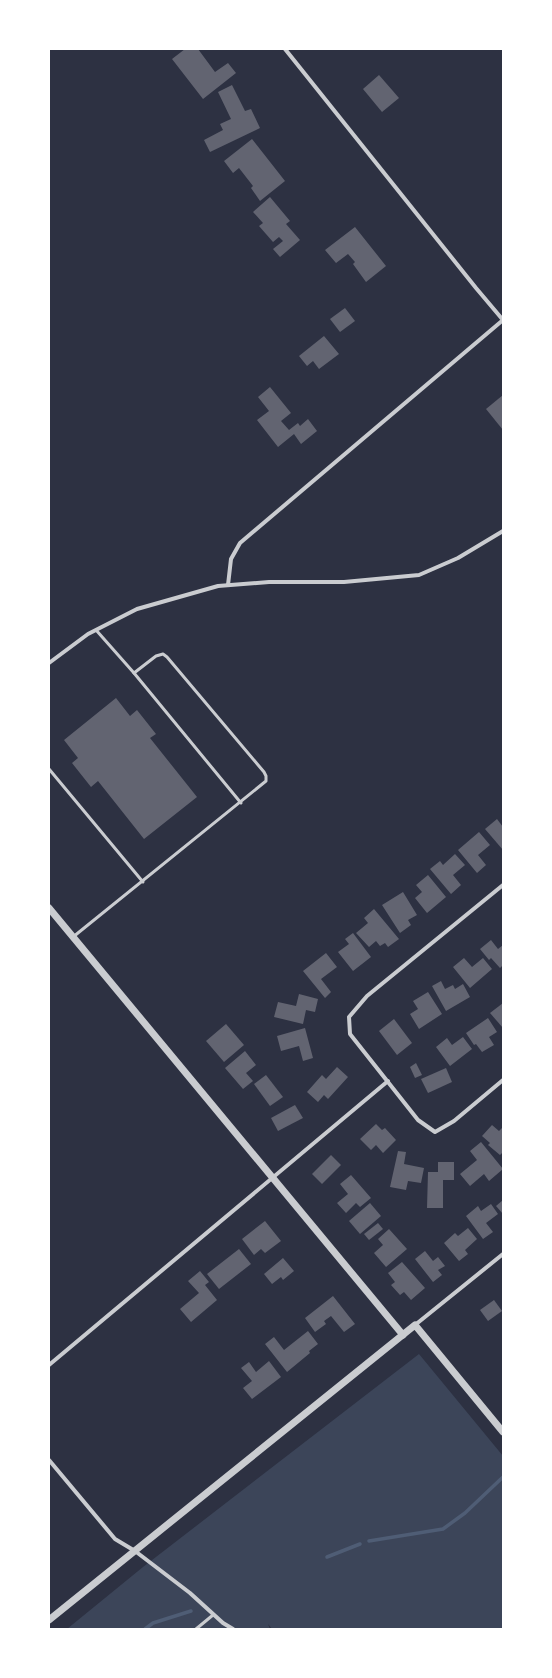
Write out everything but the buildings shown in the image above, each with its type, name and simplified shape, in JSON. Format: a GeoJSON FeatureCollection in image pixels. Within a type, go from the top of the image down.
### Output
{"type":"FeatureCollection","features":[{"type":"Feature","properties":{"kind":"street"},"geometry":{"type":"LineString","coordinates":[[228,586],[231,559],[240,543],[503,320],[286,49]]}},
{"type":"Feature","properties":{"kind":"street"},"geometry":{"type":"LineString","coordinates":[[49,663],[88,634],[137,609],[218,586],[269,582],[344,582],[419,575],[458,558],[503,531]]}},
{"type":"Feature","properties":{"kind":"street"},"geometry":{"type":"LineString","coordinates":[[503,885],[367,996],[349,1017],[350,1034],[418,1120],[435,1132],[454,1121],[503,1080]]}},
{"type":"Feature","properties":{"kind":"street"},"geometry":{"type":"LineString","coordinates":[[49,908],[403,1335]]}},
{"type":"Feature","properties":{"kind":"street"},"geometry":{"type":"LineString","coordinates":[[49,1365],[388,1081]]}},
{"type":"Feature","properties":{"kind":"street"},"geometry":{"type":"LineString","coordinates":[[49,1620],[503,1254]]}},
{"type":"Feature","properties":{"kind":"street"},"geometry":{"type":"LineString","coordinates":[[415,1325],[503,1432]]}},
{"type":"Feature","properties":{"kind":"street"},"geometry":{"type":"LineString","coordinates":[[49,1460],[115,1539],[135,1551],[190,1593],[223,1623],[233,1629]]}},
{"type":"Feature","properties":{"kind":"lane"},"geometry":{"type":"LineString","coordinates":[[96,630],[134,673],[241,803]]}},
{"type":"Feature","properties":{"kind":"lane"},"geometry":{"type":"LineString","coordinates":[[74,937],[241,803],[266,781],[264,772],[167,657],[163,654],[156,656],[134,673]]}},
{"type":"Feature","properties":{"kind":"lane"},"geometry":{"type":"LineString","coordinates":[[49,769],[143,882]]}},
{"type":"Feature","properties":{"kind":"lane"},"geometry":{"type":"LineString","coordinates":[[196,1629],[213,1614]]}},
{"type":"Feature","properties":{"kind":"shaded area"},"geometry":{"type":"Polygon","coordinates":[[[419,1354],[503,1456],[503,1629],[272,1629],[268,1624],[270,1629],[67,1629],[143,1567],[419,1354]]]}},
{"type":"Feature","properties":{"kind":"waterway"},"geometry":{"type":"LineString","coordinates":[[369,1541],[443,1529],[465,1513],[503,1477]]}},
{"type":"Feature","properties":{"kind":"waterway"},"geometry":{"type":"LineString","coordinates":[[327,1557],[360,1544]]}},
{"type":"Feature","properties":{"kind":"waterway"},"geometry":{"type":"LineString","coordinates":[[145,1629],[153,1623],[191,1611]]}}]}
